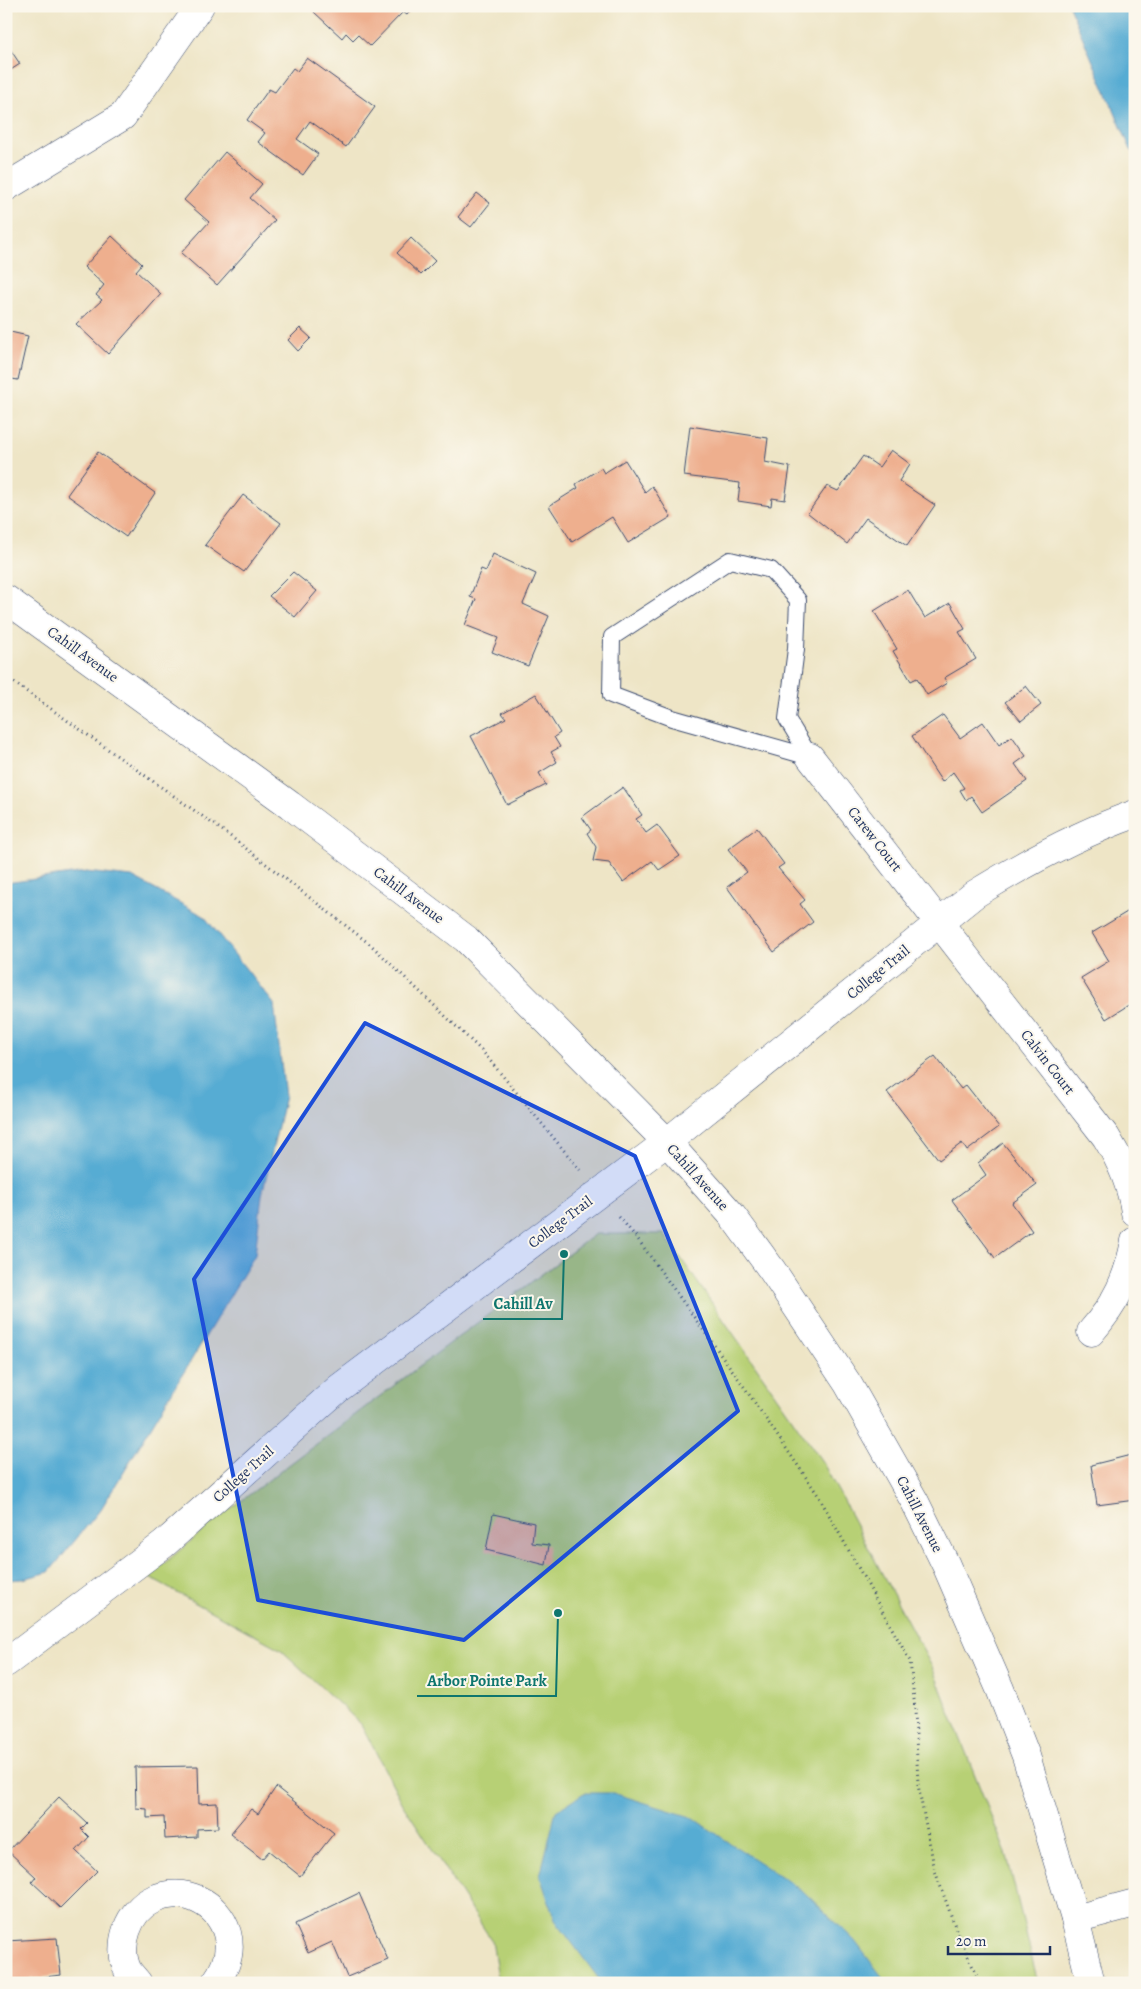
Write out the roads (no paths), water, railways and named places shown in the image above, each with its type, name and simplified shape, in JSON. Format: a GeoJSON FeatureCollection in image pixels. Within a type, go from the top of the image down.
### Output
{"type":"FeatureCollection","features":[{"type":"Feature","properties":{"kind":"street"},"geometry":{"type":"LineString","coordinates":[[6,188],[123,116],[200,6]]}},
{"type":"Feature","properties":{"kind":"street","name":"Cahill Avenue"},"geometry":{"type":"LineString","coordinates":[[6,599],[290,805],[466,939],[667,1142],[731,1214],[772,1270],[848,1384],[915,1502],[962,1600],[1004,1697],[1043,1809],[1075,1919],[1091,1983]]}},
{"type":"Feature","properties":{"kind":"street","name":"Carew Court"},"geometry":{"type":"LineString","coordinates":[[810,757],[940,922]]}},
{"type":"Feature","properties":{"kind":"street","name":"College Trail"},"geometry":{"type":"LineString","coordinates":[[6,1663],[164,1544],[339,1388],[667,1142],[975,894],[1006,874],[1072,840],[1135,814]]}},
{"type":"Feature","properties":{"kind":"street","name":"Calvin Court"},"geometry":{"type":"LineString","coordinates":[[940,922],[1106,1138],[1120,1159],[1129,1184],[1135,1212]]}},
{"type":"Feature","properties":{"kind":"street"},"geometry":{"type":"LineString","coordinates":[[1091,1332],[1108,1312],[1122,1288],[1135,1241]]}},
{"type":"Feature","properties":{"kind":"street"},"geometry":{"type":"LineString","coordinates":[[138,1983],[128,1970],[123,1951],[126,1930],[136,1912],[153,1899],[173,1894],[193,1896],[211,1907],[224,1923],[230,1944],[227,1964],[216,1983]]}},
{"type":"Feature","properties":{"kind":"street"},"geometry":{"type":"LineString","coordinates":[[1075,1919],[1135,1904]]}},
{"type":"Feature","properties":{"kind":"lane"},"geometry":{"type":"LineString","coordinates":[[730,560],[771,570],[798,600],[796,649],[787,719],[810,757],[672,718],[611,695],[612,637],[730,560]]}},
{"type":"Feature","properties":{"kind":"water"},"geometry":{"type":"Polygon","coordinates":[[[1069,6],[1135,6],[1135,153],[1131,150],[1069,6]]]}},
{"type":"Feature","properties":{"kind":"water"},"geometry":{"type":"Polygon","coordinates":[[[86,872],[132,877],[204,916],[274,1004],[285,1096],[262,1195],[255,1255],[101,1509],[49,1572],[23,1579],[6,1580],[6,883],[86,872]]]}},
{"type":"Feature","properties":{"kind":"water"},"geometry":{"type":"Polygon","coordinates":[[[584,1793],[613,1793],[691,1817],[804,1892],[854,1940],[887,1983],[602,1983],[555,1920],[540,1876],[556,1811],[584,1793]]]}},
{"type":"Feature","properties":{"kind":"place","name":"Cahill Av"},"geometry":{"type":"Point","coordinates":[564,1254]}},
{"type":"Feature","properties":{"kind":"place","name":"Arbor Pointe Park"},"geometry":{"type":"Point","coordinates":[558,1613]}}]}
